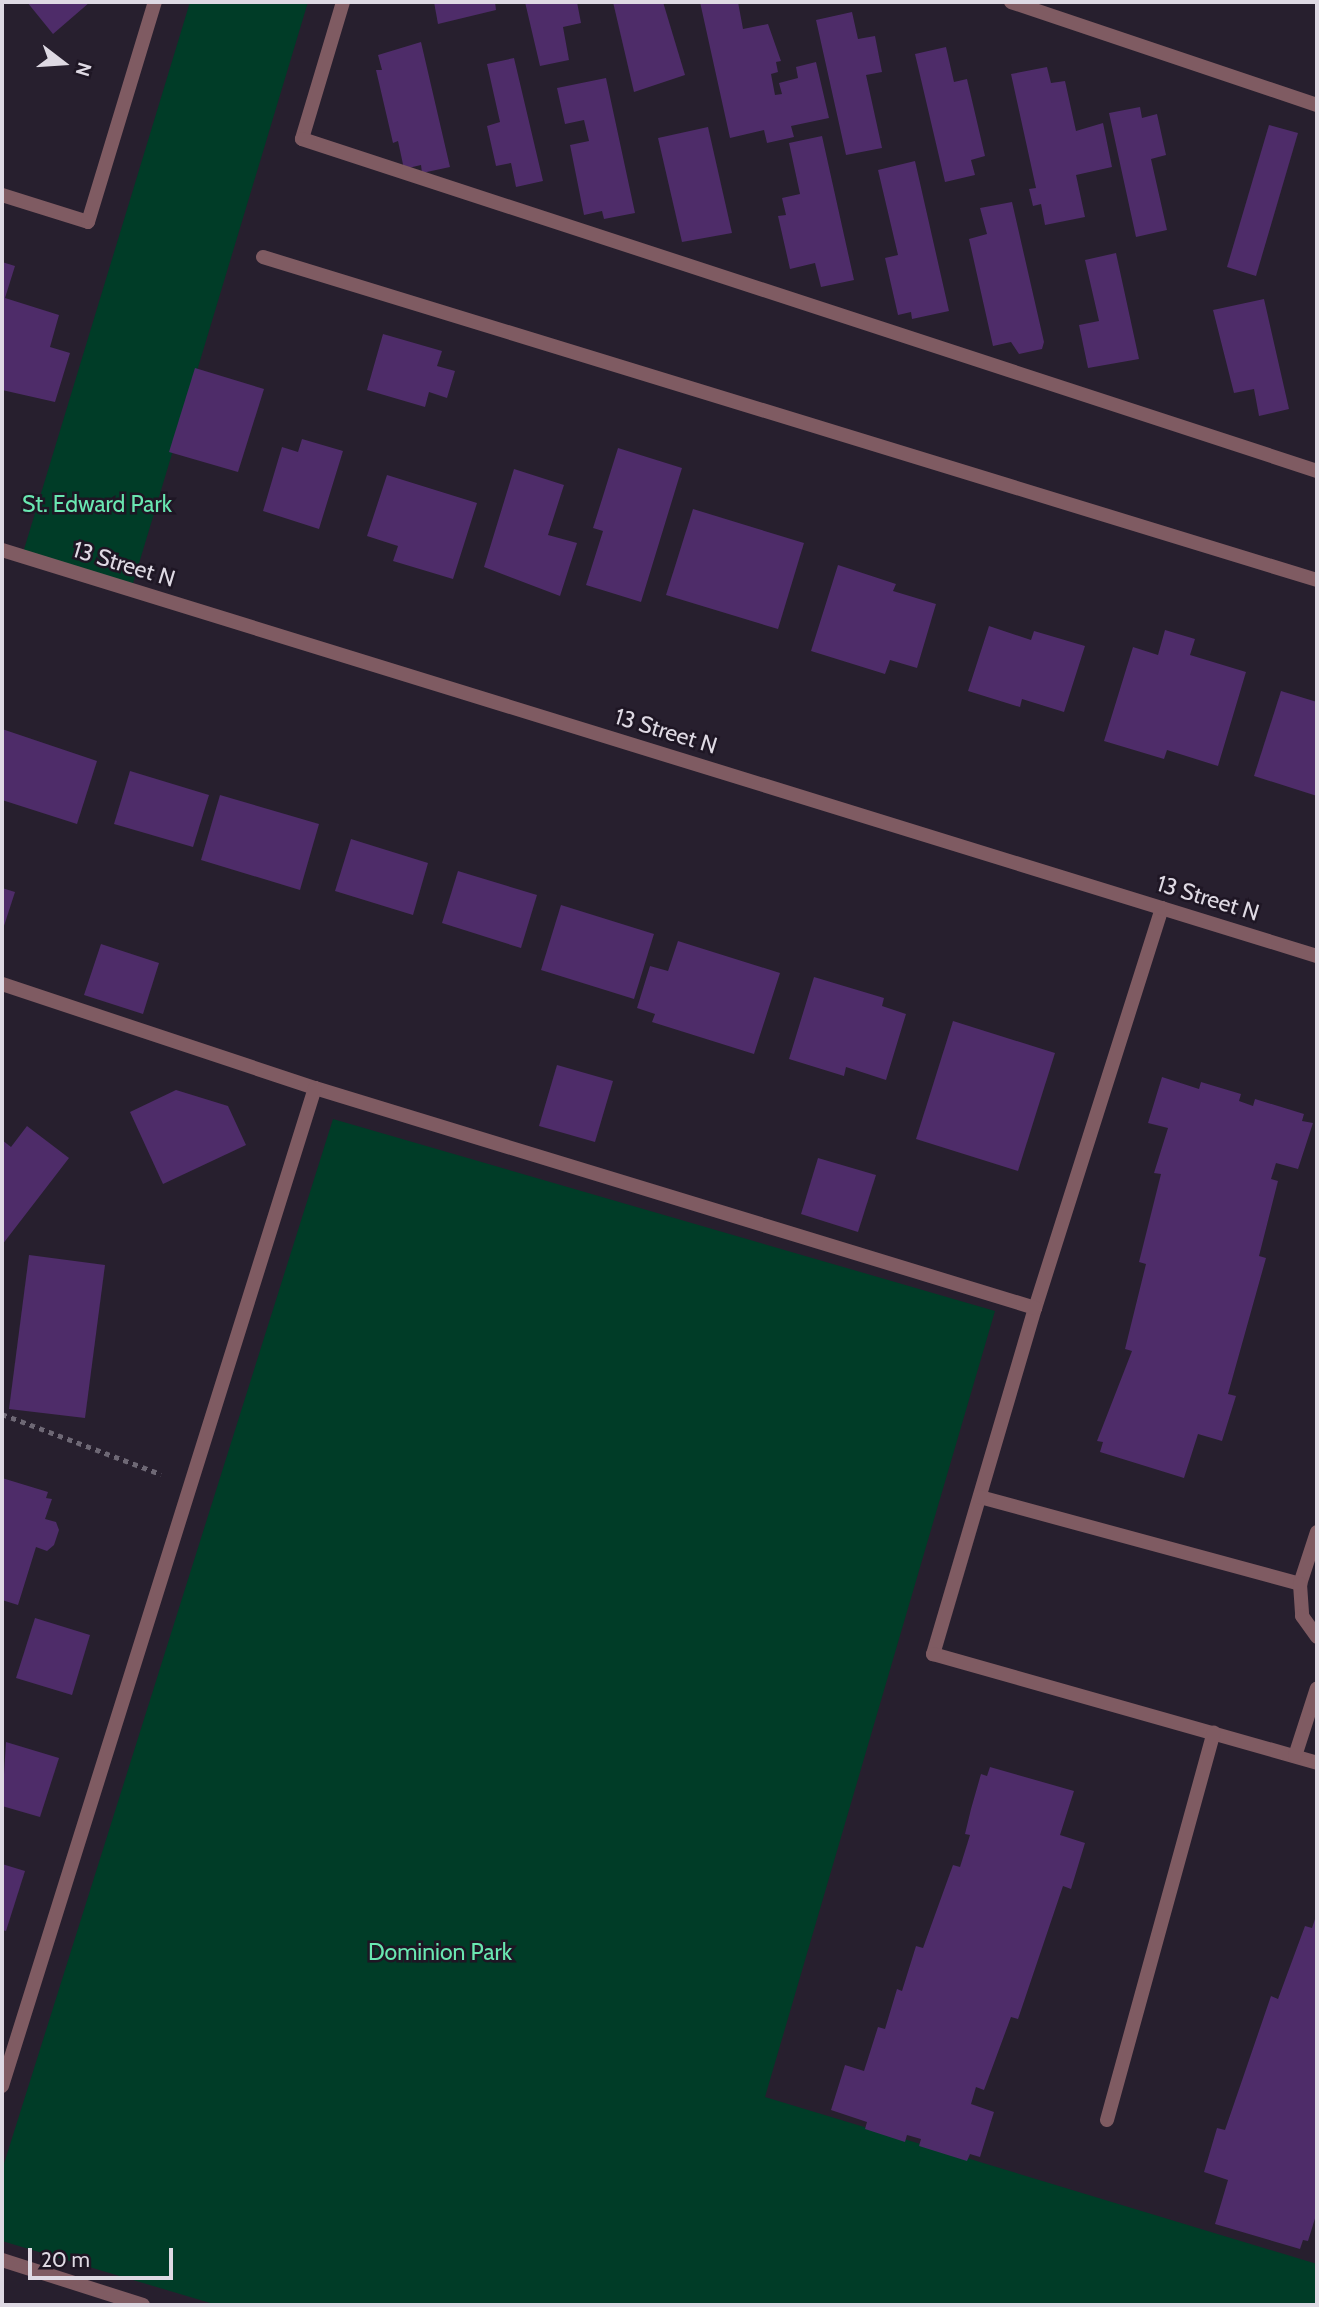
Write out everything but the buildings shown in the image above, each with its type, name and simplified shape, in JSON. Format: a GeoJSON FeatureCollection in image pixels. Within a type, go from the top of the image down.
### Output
{"type":"FeatureCollection","features":[{"type":"Feature","properties":{"kind":"street"},"geometry":{"type":"LineString","coordinates":[[2,195],[88,222],[155,2]]}},
{"type":"Feature","properties":{"kind":"street"},"geometry":{"type":"LineString","coordinates":[[343,2],[302,139],[1317,471]]}},
{"type":"Feature","properties":{"kind":"street"},"geometry":{"type":"LineString","coordinates":[[1012,2],[1317,105]]}},
{"type":"Feature","properties":{"kind":"street"},"geometry":{"type":"LineString","coordinates":[[263,257],[1317,580]]}},
{"type":"Feature","properties":{"kind":"street","name":"13 Street N"},"geometry":{"type":"LineString","coordinates":[[2,550],[1317,956]]}},
{"type":"Feature","properties":{"kind":"street"},"geometry":{"type":"LineString","coordinates":[[1162,908],[1035,1308],[933,1654],[1317,1763]]}},
{"type":"Feature","properties":{"kind":"street"},"geometry":{"type":"LineString","coordinates":[[2,984],[315,1088],[1035,1308]]}},
{"type":"Feature","properties":{"kind":"street"},"geometry":{"type":"LineString","coordinates":[[2,2086],[315,1088]]}},
{"type":"Feature","properties":{"kind":"street"},"geometry":{"type":"LineString","coordinates":[[980,1497],[1300,1584]]}},
{"type":"Feature","properties":{"kind":"street"},"geometry":{"type":"LineString","coordinates":[[1317,1532],[1300,1584],[1302,1616],[1317,1637]]}},
{"type":"Feature","properties":{"kind":"street"},"geometry":{"type":"LineString","coordinates":[[1296,1756],[1317,1688]]}},
{"type":"Feature","properties":{"kind":"street"},"geometry":{"type":"LineString","coordinates":[[1107,2120],[1214,1732]]}},
{"type":"Feature","properties":{"kind":"street"},"geometry":{"type":"LineString","coordinates":[[2,2260],[143,2305]]}},
{"type":"Feature","properties":{"kind":"path"},"geometry":{"type":"LineString","coordinates":[[2,1414],[190,1485]]}},
{"type":"Feature","properties":{"kind":"green space","name":"St. Edward Park"},"geometry":{"type":"Polygon","coordinates":[[[190,2],[308,2],[131,590],[22,556],[190,2]]]}},
{"type":"Feature","properties":{"kind":"green space","name":"Dominion Park"},"geometry":{"type":"Polygon","coordinates":[[[333,1119],[995,1311],[765,2097],[1317,2264],[1317,2305],[217,2305],[2,2241],[2,2170],[333,1119]]]}}]}
